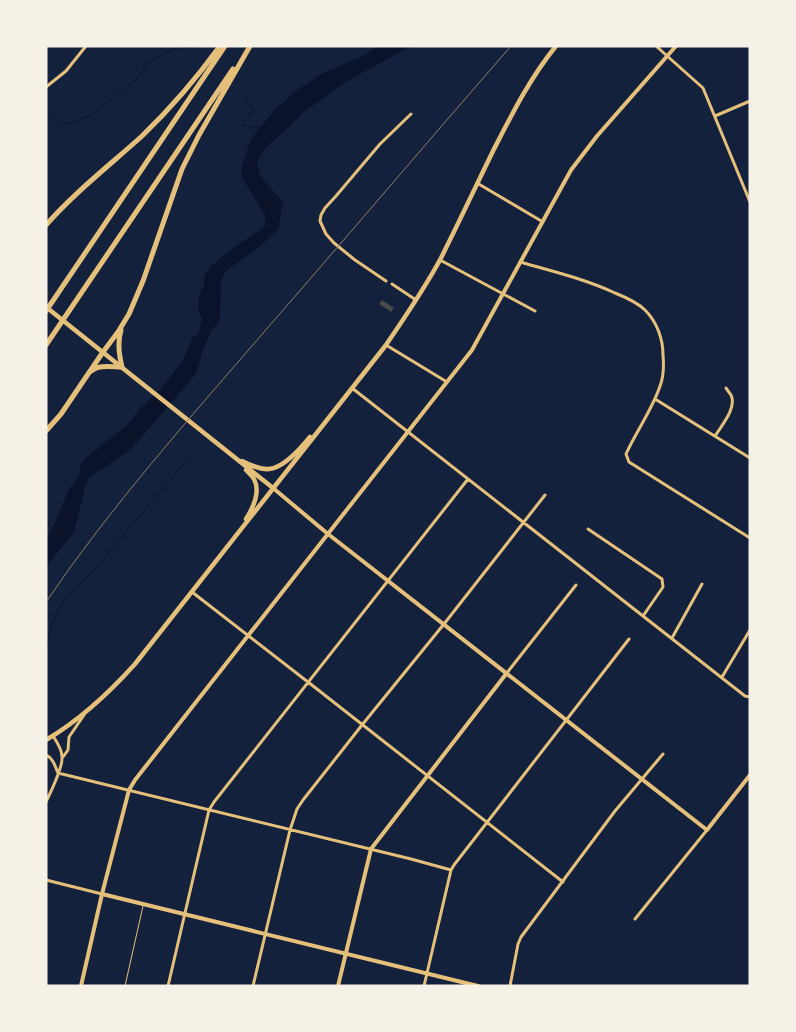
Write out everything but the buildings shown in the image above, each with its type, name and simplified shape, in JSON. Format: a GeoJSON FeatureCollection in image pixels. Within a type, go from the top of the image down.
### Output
{"type":"FeatureCollection","features":[{"type":"Feature","properties":{"kind":"highway"},"geometry":{"type":"LineString","coordinates":[[46,225],[61,208],[174,104],[220,46]]}},
{"type":"Feature","properties":{"kind":"highway"},"geometry":{"type":"LineString","coordinates":[[46,312],[224,46]]}},
{"type":"Feature","properties":{"kind":"highway"},"geometry":{"type":"LineString","coordinates":[[82,381],[99,366],[122,368],[119,353],[119,337],[143,281],[182,169],[249,46]]}},
{"type":"Feature","properties":{"kind":"highway"},"geometry":{"type":"LineString","coordinates":[[46,345],[249,46]]}},
{"type":"Feature","properties":{"kind":"highway"},"geometry":{"type":"LineString","coordinates":[[46,431],[61,414],[82,381],[118,332],[128,314]]}},
{"type":"Feature","properties":{"kind":"main road"},"geometry":{"type":"LineString","coordinates":[[46,740],[87,711],[135,664],[386,345],[440,260],[525,90],[556,46]]}},
{"type":"Feature","properties":{"kind":"main road"},"geometry":{"type":"LineString","coordinates":[[81,986],[129,790],[135,780],[472,350],[579,158],[676,46]]}},
{"type":"Feature","properties":{"kind":"main road"},"geometry":{"type":"LineString","coordinates":[[46,307],[328,534],[707,830],[750,775]]}},
{"type":"Feature","properties":{"kind":"main road"},"geometry":{"type":"LineString","coordinates":[[237,460],[262,469],[270,470],[275,468],[294,455],[332,414]]}},
{"type":"Feature","properties":{"kind":"main road"},"geometry":{"type":"LineString","coordinates":[[234,538],[248,515],[257,494],[254,479],[237,460]]}},
{"type":"Feature","properties":{"kind":"main road"},"geometry":{"type":"LineString","coordinates":[[338,986],[371,849],[506,674]]}},
{"type":"Feature","properties":{"kind":"main road"},"geometry":{"type":"LineString","coordinates":[[102,894],[478,986]]}},
{"type":"Feature","properties":{"kind":"street"},"geometry":{"type":"LineString","coordinates":[[46,87],[66,71],[86,46]]}},
{"type":"Feature","properties":{"kind":"street"},"geometry":{"type":"LineString","coordinates":[[656,46],[703,88],[750,202]]}},
{"type":"Feature","properties":{"kind":"street"},"geometry":{"type":"LineString","coordinates":[[715,116],[750,101]]}},
{"type":"Feature","properties":{"kind":"street"},"geometry":{"type":"LineString","coordinates":[[386,281],[355,260],[336,244],[326,234],[320,221],[325,208],[380,144],[411,114]]}},
{"type":"Feature","properties":{"kind":"street"},"geometry":{"type":"LineString","coordinates":[[478,183],[543,222]]}},
{"type":"Feature","properties":{"kind":"street"},"geometry":{"type":"LineString","coordinates":[[440,260],[535,311]]}},
{"type":"Feature","properties":{"kind":"street"},"geometry":{"type":"LineString","coordinates":[[520,262],[588,282],[621,295],[645,310],[658,329],[661,338],[663,375],[655,399],[626,454],[629,462],[750,538]]}},
{"type":"Feature","properties":{"kind":"street"},"geometry":{"type":"LineString","coordinates":[[392,284],[416,300]]}},
{"type":"Feature","properties":{"kind":"street"},"geometry":{"type":"LineString","coordinates":[[386,345],[446,382]]}},
{"type":"Feature","properties":{"kind":"street"},"geometry":{"type":"LineString","coordinates":[[352,388],[745,696],[750,697]]}},
{"type":"Feature","properties":{"kind":"street"},"geometry":{"type":"LineString","coordinates":[[715,436],[730,412],[731,396],[726,388]]}},
{"type":"Feature","properties":{"kind":"street"},"geometry":{"type":"LineString","coordinates":[[655,399],[750,458]]}},
{"type":"Feature","properties":{"kind":"street"},"geometry":{"type":"LineString","coordinates":[[168,986],[209,810],[387,580],[468,479]]}},
{"type":"Feature","properties":{"kind":"street"},"geometry":{"type":"LineString","coordinates":[[252,986],[290,830],[303,800],[545,495]]}},
{"type":"Feature","properties":{"kind":"street"},"geometry":{"type":"LineString","coordinates":[[588,529],[662,579],[663,586],[643,616]]}},
{"type":"Feature","properties":{"kind":"street"},"geometry":{"type":"LineString","coordinates":[[672,638],[702,584]]}},
{"type":"Feature","properties":{"kind":"street"},"geometry":{"type":"LineString","coordinates":[[506,674],[576,585]]}},
{"type":"Feature","properties":{"kind":"street"},"geometry":{"type":"LineString","coordinates":[[192,592],[562,882]]}},
{"type":"Feature","properties":{"kind":"street"},"geometry":{"type":"LineString","coordinates":[[722,677],[750,630]]}},
{"type":"Feature","properties":{"kind":"street"},"geometry":{"type":"LineString","coordinates":[[424,986],[451,870],[629,640]]}},
{"type":"Feature","properties":{"kind":"street"},"geometry":{"type":"LineString","coordinates":[[46,802],[68,750],[69,737],[87,711]]}},
{"type":"Feature","properties":{"kind":"street"},"geometry":{"type":"LineString","coordinates":[[53,736],[63,758]]}},
{"type":"Feature","properties":{"kind":"street"},"geometry":{"type":"LineString","coordinates":[[510,986],[521,937],[616,811],[663,754]]}},
{"type":"Feature","properties":{"kind":"street"},"geometry":{"type":"LineString","coordinates":[[46,755],[54,763],[58,773]]}},
{"type":"Feature","properties":{"kind":"street"},"geometry":{"type":"LineString","coordinates":[[58,773],[451,870]]}},
{"type":"Feature","properties":{"kind":"street"},"geometry":{"type":"LineString","coordinates":[[635,919],[707,830]]}},
{"type":"Feature","properties":{"kind":"street"},"geometry":{"type":"LineString","coordinates":[[46,880],[102,894]]}},
{"type":"Feature","properties":{"kind":"lane"},"geometry":{"type":"LineString","coordinates":[[125,986],[144,904]]}},
{"type":"Feature","properties":{"kind":"water"},"geometry":{"type":"Polygon","coordinates":[[[377,46],[414,46],[349,80],[304,112],[263,151],[257,163],[260,176],[284,203],[276,232],[226,271],[221,280],[220,320],[210,333],[196,374],[131,449],[89,478],[85,486],[74,533],[46,566],[46,538],[52,530],[69,489],[79,476],[80,464],[127,425],[161,389],[183,360],[193,337],[198,335],[202,319],[198,310],[199,294],[204,285],[204,276],[211,266],[265,226],[265,215],[241,176],[243,162],[251,139],[275,109],[299,89],[321,74],[365,55],[377,46]]]}},
{"type":"Feature","properties":{"kind":"waterway"},"geometry":{"type":"LineString","coordinates":[[46,109],[65,124],[89,116],[137,79],[148,63],[164,53],[181,47],[202,49]]}},
{"type":"Feature","properties":{"kind":"waterway"},"geometry":{"type":"LineString","coordinates":[[243,95],[254,109],[242,125],[259,128]]}},
{"type":"Feature","properties":{"kind":"waterway"},"geometry":{"type":"LineString","coordinates":[[46,648],[53,622],[63,602],[89,576],[192,454]]}},
{"type":"Feature","properties":{"kind":"waterway"},"geometry":{"type":"LineString","coordinates":[[46,518],[53,531]]}},
{"type":"Feature","properties":{"kind":"railway"},"geometry":{"type":"LineString","coordinates":[[46,602],[124,497],[207,397],[511,46]]}}]}
